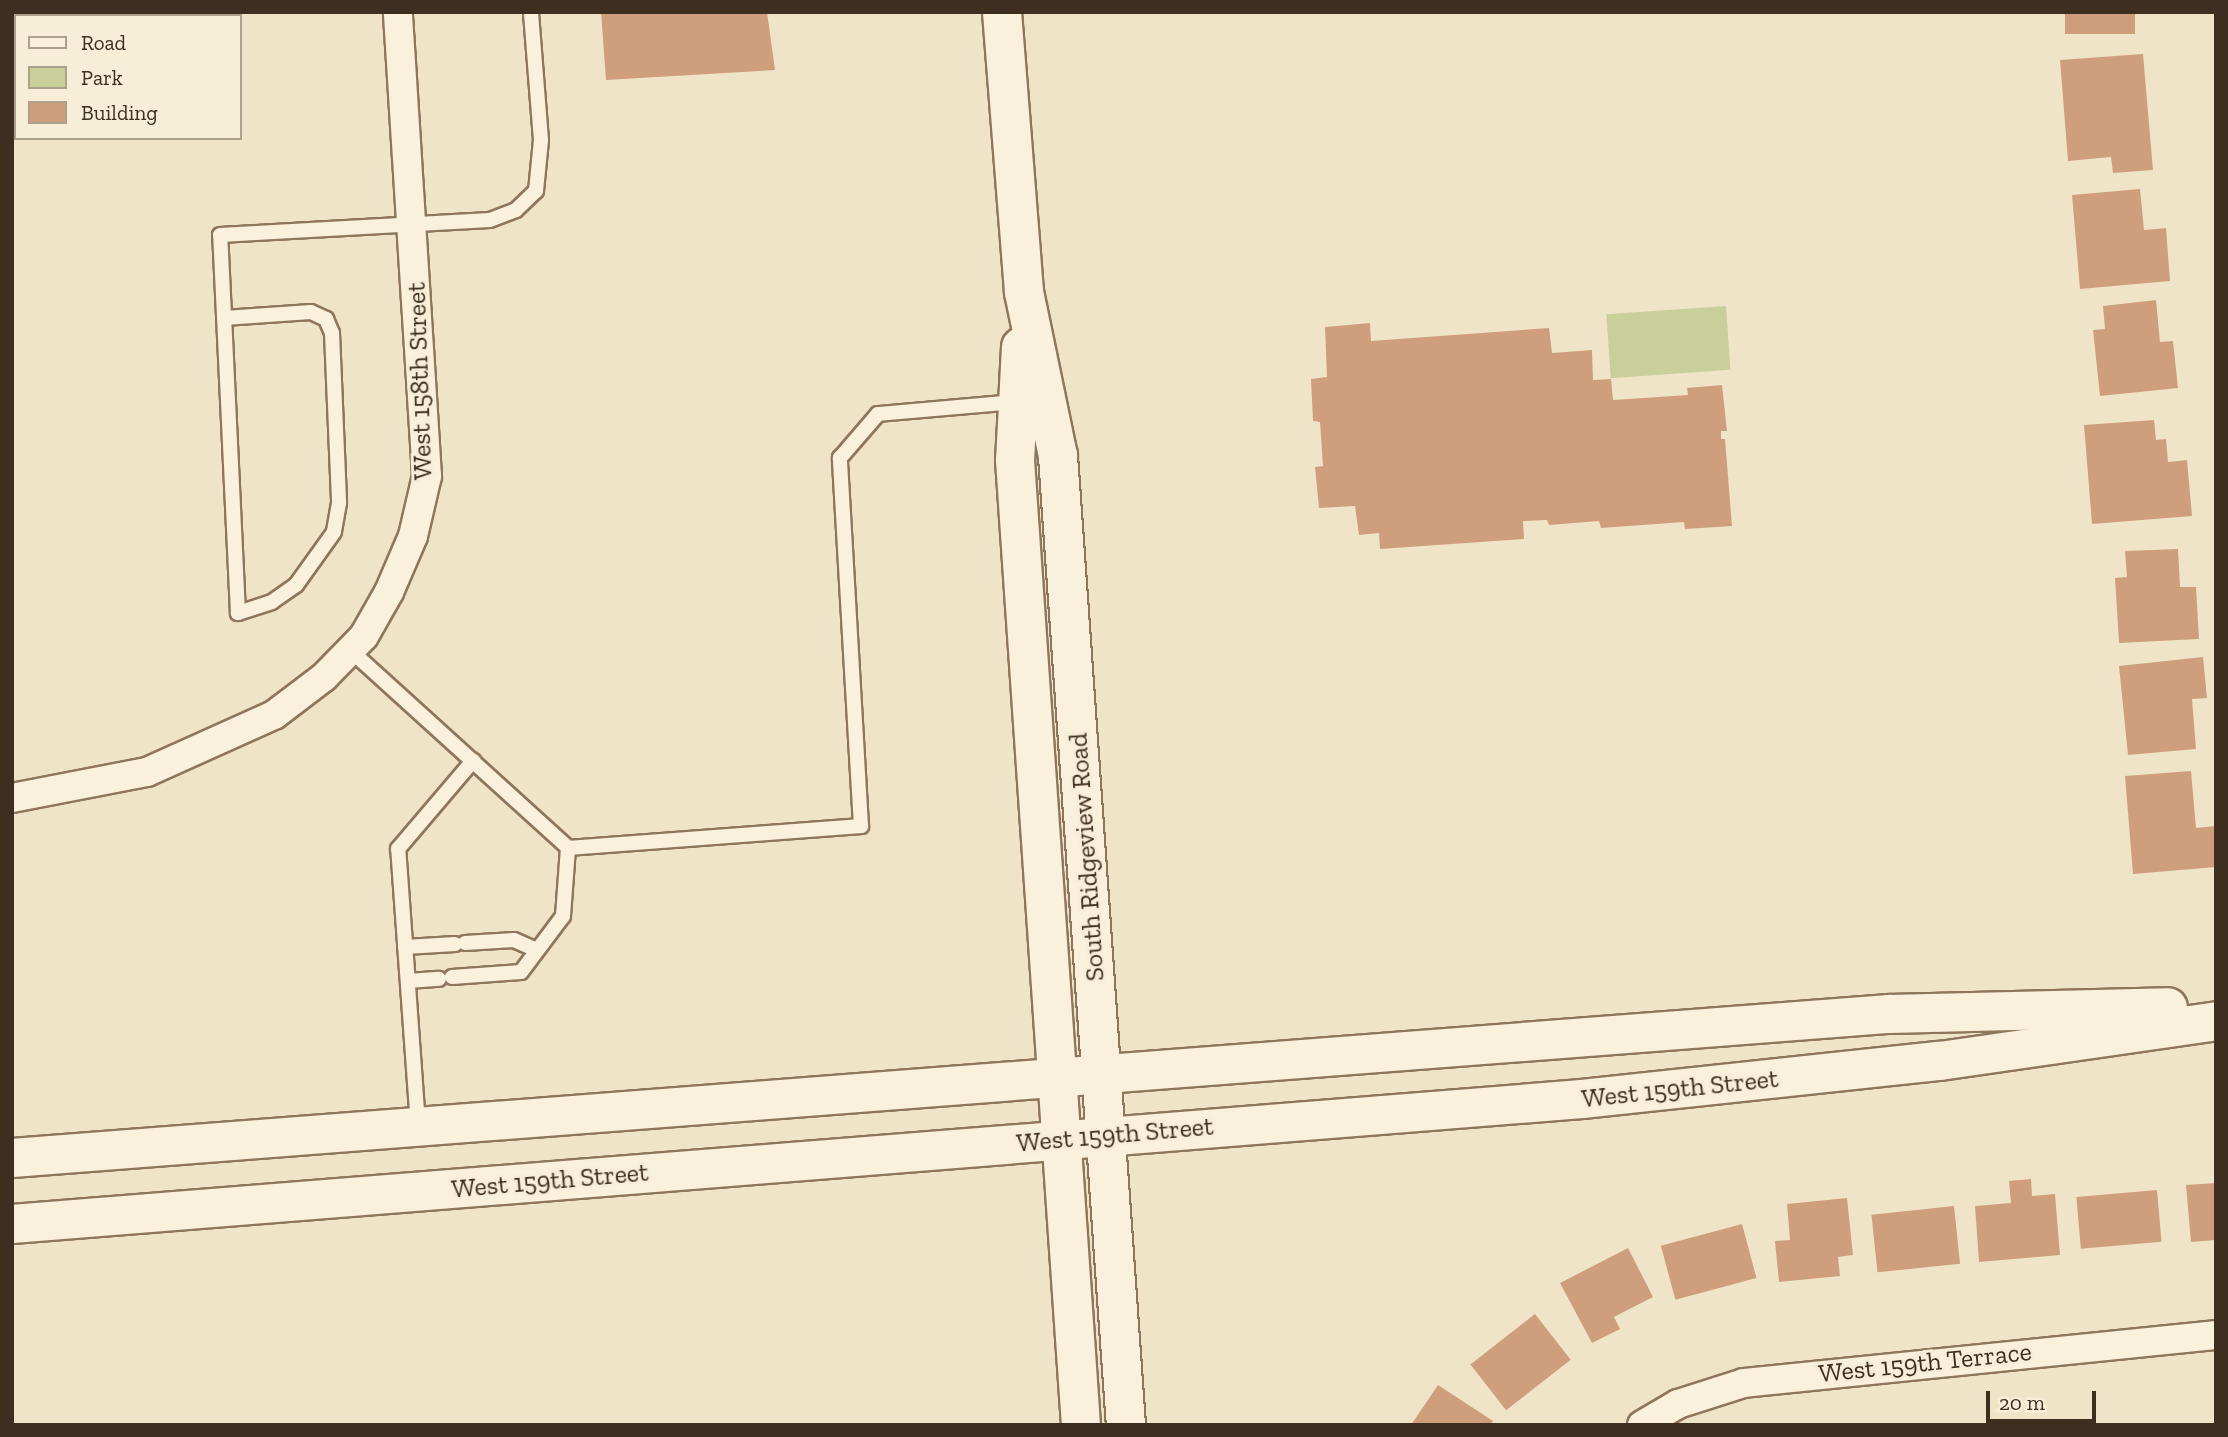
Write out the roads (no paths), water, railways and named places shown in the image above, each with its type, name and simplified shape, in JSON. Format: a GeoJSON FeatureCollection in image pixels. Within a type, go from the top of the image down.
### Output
{"type":"FeatureCollection","features":[{"type":"Feature","properties":{"kind":"main road","name":"South Ridgeview Road"},"geometry":{"type":"LineString","coordinates":[[1002,12],[1024,292],[1058,456],[1126,1425]]}},
{"type":"Feature","properties":{"kind":"main road","name":"South Ridgeview Road"},"geometry":{"type":"LineString","coordinates":[[1024,292],[1015,460],[1081,1425]]}},
{"type":"Feature","properties":{"kind":"main road"},"geometry":{"type":"LineString","coordinates":[[12,1158],[1917,1012],[2216,1006]]}},
{"type":"Feature","properties":{"kind":"main road","name":"West 159th Street"},"geometry":{"type":"LineString","coordinates":[[12,1224],[1582,1099],[1940,1061],[2216,1021]]}},
{"type":"Feature","properties":{"kind":"street","name":"West 158th Street"},"geometry":{"type":"LineString","coordinates":[[12,798],[148,772],[213,746],[274,715],[324,677],[350,650],[389,592],[413,536],[427,476],[414,226],[398,12]]}},
{"type":"Feature","properties":{"kind":"street","name":"West 159th Terrace"},"geometry":{"type":"LineString","coordinates":[[1642,1425],[1678,1404],[1744,1383],[2216,1335]]}},
{"type":"Feature","properties":{"kind":"lane"},"geometry":{"type":"LineString","coordinates":[[224,318],[311,312],[326,319],[332,333],[339,503],[334,532],[296,585],[272,602],[238,612],[220,235],[491,220],[516,210],[536,191],[541,140],[531,12]]}},
{"type":"Feature","properties":{"kind":"lane"},"geometry":{"type":"LineString","coordinates":[[350,650],[568,848],[861,826],[840,458],[878,414],[1018,402]]}},
{"type":"Feature","properties":{"kind":"lane"},"geometry":{"type":"LineString","coordinates":[[419,1127],[398,849],[473,761]]}},
{"type":"Feature","properties":{"kind":"lane"},"geometry":{"type":"LineString","coordinates":[[408,981],[521,972],[534,950],[563,916],[568,848]]}},
{"type":"Feature","properties":{"kind":"lane"},"geometry":{"type":"LineString","coordinates":[[405,947],[514,940],[534,950]]}}]}
